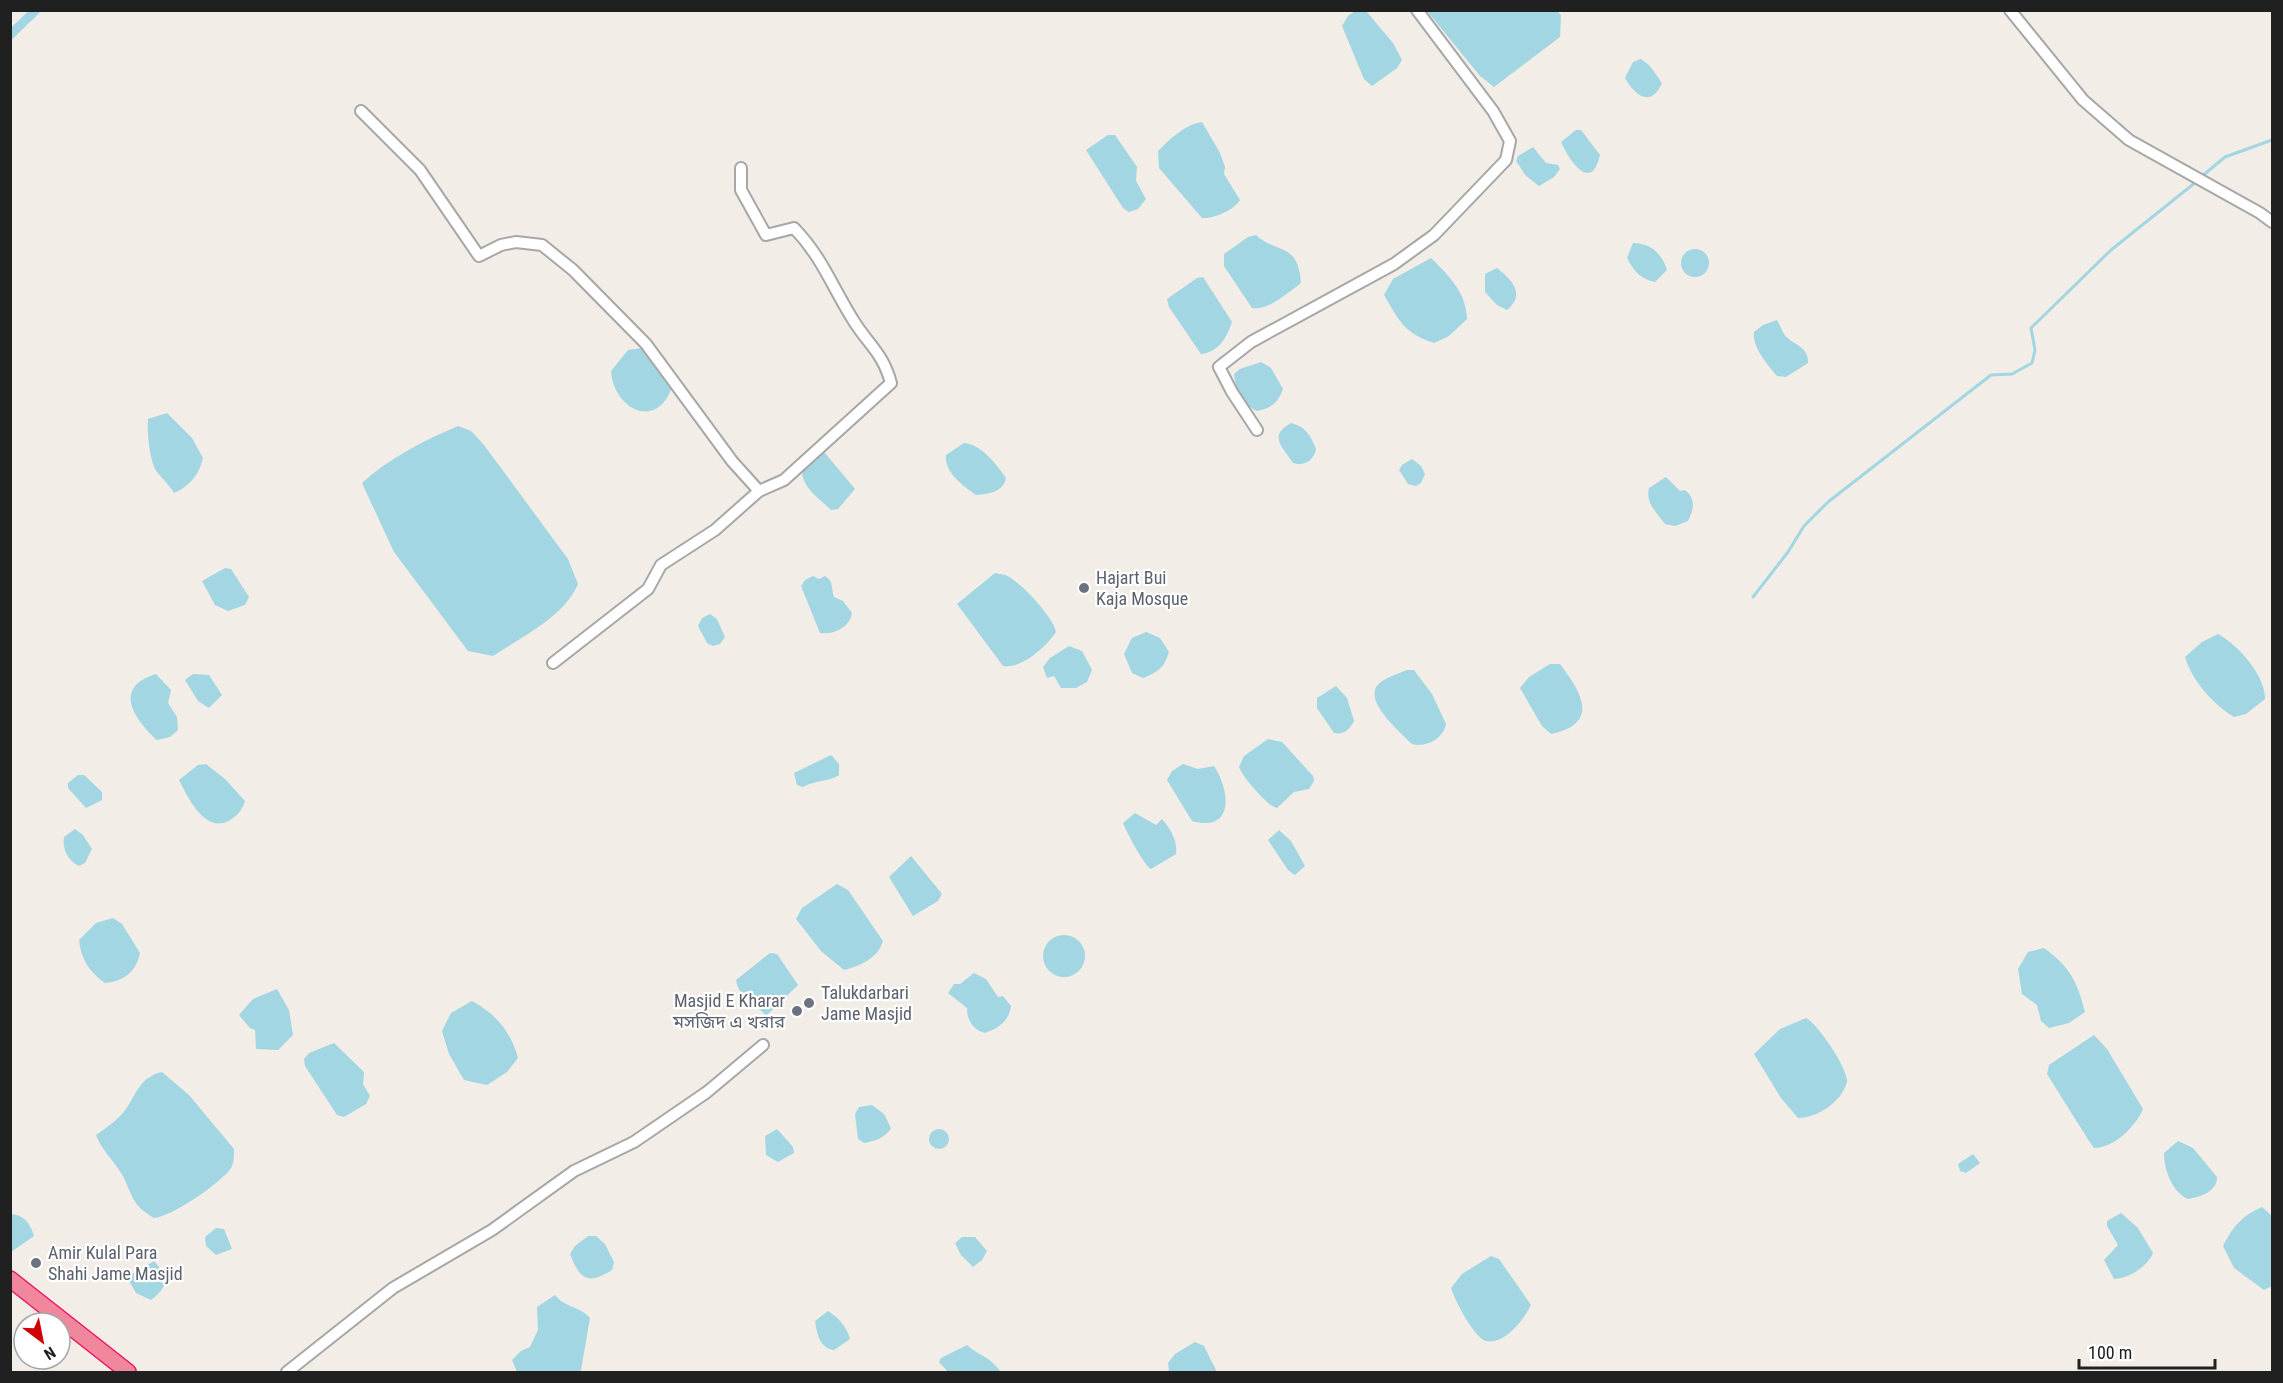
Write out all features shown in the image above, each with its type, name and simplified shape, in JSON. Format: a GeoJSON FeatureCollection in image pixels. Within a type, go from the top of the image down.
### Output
{"type":"FeatureCollection","features":[{"type":"Feature","properties":{"kind":"highway"},"geometry":{"type":"LineString","coordinates":[[10,1279],[128,1372]]}},
{"type":"Feature","properties":{"kind":"street"},"geometry":{"type":"LineString","coordinates":[[1257,430],[1219,367],[1251,342],[1402,259],[1434,235],[1506,160],[1510,141],[1492,111],[1417,10]]}},
{"type":"Feature","properties":{"kind":"street"},"geometry":{"type":"LineString","coordinates":[[2010,10],[2083,100],[2129,140],[2272,222]]}},
{"type":"Feature","properties":{"kind":"street"},"geometry":{"type":"LineString","coordinates":[[361,111],[420,171],[479,256],[501,245],[516,242],[542,245],[573,270],[645,344],[732,461],[759,491]]}},
{"type":"Feature","properties":{"kind":"street"},"geometry":{"type":"LineString","coordinates":[[553,663],[648,589],[661,565],[715,530],[759,491],[784,480],[891,383],[885,361],[855,323],[815,250],[794,228],[766,235],[741,190],[741,168]]}},
{"type":"Feature","properties":{"kind":"street"},"geometry":{"type":"LineString","coordinates":[[287,1372],[393,1288],[492,1230],[574,1171],[634,1142],[707,1092],[763,1045]]}},
{"type":"Feature","properties":{"kind":"water"},"geometry":{"type":"Polygon","coordinates":[[[1355,11],[1366,11],[1393,43],[1402,60],[1397,68],[1372,86],[1364,79],[1342,26],[1348,16],[1355,11]]]}},
{"type":"Feature","properties":{"kind":"water"},"geometry":{"type":"Polygon","coordinates":[[[1427,11],[1557,11],[1561,15],[1560,37],[1494,87],[1480,76],[1427,11]]]}},
{"type":"Feature","properties":{"kind":"water"},"geometry":{"type":"Polygon","coordinates":[[[1641,59],[1650,66],[1662,83],[1658,91],[1648,97],[1643,97],[1633,90],[1625,78],[1633,62],[1641,59]]]}},
{"type":"Feature","properties":{"kind":"water"},"geometry":{"type":"Polygon","coordinates":[[[1202,122],[1220,153],[1225,167],[1224,174],[1240,200],[1229,210],[1207,218],[1202,218],[1159,168],[1158,151],[1183,129],[1202,122]]]}},
{"type":"Feature","properties":{"kind":"water"},"geometry":{"type":"Polygon","coordinates":[[[1576,130],[1581,130],[1600,155],[1591,172],[1586,173],[1574,164],[1561,142],[1576,130]]]}},
{"type":"Feature","properties":{"kind":"water"},"geometry":{"type":"Polygon","coordinates":[[[1108,135],[1115,135],[1137,167],[1136,181],[1146,199],[1138,209],[1129,212],[1123,208],[1086,150],[1108,135]]]}},
{"type":"Feature","properties":{"kind":"water"},"geometry":{"type":"Polygon","coordinates":[[[1533,147],[1546,163],[1558,165],[1560,169],[1554,177],[1539,186],[1526,176],[1516,161],[1518,156],[1533,147]]]}},
{"type":"Feature","properties":{"kind":"water"},"geometry":{"type":"Polygon","coordinates":[[[1256,235],[1291,254],[1296,260],[1301,283],[1265,307],[1252,308],[1224,266],[1224,254],[1248,237],[1256,235]]]}},
{"type":"Feature","properties":{"kind":"water"},"geometry":{"type":"Polygon","coordinates":[[[1633,243],[1650,247],[1662,259],[1667,270],[1655,282],[1641,277],[1627,258],[1633,243]]]}},
{"type":"Feature","properties":{"kind":"water"},"geometry":{"type":"Polygon","coordinates":[[[1695,249],[1705,253],[1709,263],[1705,273],[1695,277],[1685,273],[1681,263],[1685,253],[1695,249]]]}},
{"type":"Feature","properties":{"kind":"water"},"geometry":{"type":"Polygon","coordinates":[[[1431,258],[1450,278],[1460,293],[1467,319],[1449,336],[1434,343],[1409,331],[1384,295],[1393,279],[1431,258]]]}},
{"type":"Feature","properties":{"kind":"water"},"geometry":{"type":"Polygon","coordinates":[[[1497,268],[1508,277],[1515,288],[1516,298],[1507,310],[1497,305],[1485,292],[1485,274],[1497,268]]]}},
{"type":"Feature","properties":{"kind":"water"},"geometry":{"type":"Polygon","coordinates":[[[1203,277],[1232,322],[1221,343],[1213,350],[1201,354],[1169,307],[1167,299],[1197,278],[1203,277]]]}},
{"type":"Feature","properties":{"kind":"water"},"geometry":{"type":"Polygon","coordinates":[[[1777,320],[1787,338],[1803,349],[1808,357],[1808,363],[1786,377],[1777,376],[1773,372],[1761,355],[1754,338],[1754,332],[1763,325],[1777,320]]]}},
{"type":"Feature","properties":{"kind":"water"},"geometry":{"type":"Polygon","coordinates":[[[641,348],[671,390],[664,402],[655,409],[645,411],[626,404],[613,384],[611,371],[628,350],[641,348]]]}},
{"type":"Feature","properties":{"kind":"water"},"geometry":{"type":"Polygon","coordinates":[[[1261,362],[1271,368],[1283,389],[1273,404],[1257,411],[1241,396],[1234,374],[1240,369],[1261,362]]]}},
{"type":"Feature","properties":{"kind":"water"},"geometry":{"type":"Polygon","coordinates":[[[167,413],[192,438],[203,458],[193,479],[174,493],[154,467],[148,437],[148,419],[167,413]]]}},
{"type":"Feature","properties":{"kind":"water"},"geometry":{"type":"Polygon","coordinates":[[[1291,423],[1307,432],[1316,449],[1308,462],[1293,463],[1279,442],[1280,432],[1291,423]]]}},
{"type":"Feature","properties":{"kind":"water"},"geometry":{"type":"Polygon","coordinates":[[[458,426],[471,431],[484,445],[568,559],[578,584],[572,596],[553,616],[493,656],[468,651],[394,552],[362,483],[408,450],[458,426]]]}},
{"type":"Feature","properties":{"kind":"water"},"geometry":{"type":"Polygon","coordinates":[[[964,443],[982,451],[1006,478],[999,489],[976,495],[951,473],[946,455],[964,443]]]}},
{"type":"Feature","properties":{"kind":"water"},"geometry":{"type":"Polygon","coordinates":[[[825,453],[855,489],[838,509],[831,510],[816,496],[802,475],[802,469],[814,457],[825,453]]]}},
{"type":"Feature","properties":{"kind":"water"},"geometry":{"type":"Polygon","coordinates":[[[1412,459],[1421,466],[1425,474],[1421,483],[1416,486],[1408,484],[1399,470],[1402,465],[1412,459]]]}},
{"type":"Feature","properties":{"kind":"water"},"geometry":{"type":"Polygon","coordinates":[[[1666,477],[1680,491],[1685,490],[1689,493],[1692,501],[1693,508],[1688,521],[1675,526],[1665,524],[1652,508],[1648,493],[1649,488],[1666,477]]]}},
{"type":"Feature","properties":{"kind":"water"},"geometry":{"type":"Polygon","coordinates":[[[225,568],[231,569],[249,597],[245,605],[228,611],[215,605],[202,581],[225,568]]]}},
{"type":"Feature","properties":{"kind":"water"},"geometry":{"type":"Polygon","coordinates":[[[995,573],[1008,576],[1029,594],[1050,618],[1056,632],[1033,656],[1010,666],[1003,666],[957,604],[995,573]]]}},
{"type":"Feature","properties":{"kind":"water"},"geometry":{"type":"Polygon","coordinates":[[[813,576],[819,579],[825,576],[828,578],[834,597],[843,601],[852,613],[845,626],[836,631],[820,633],[801,586],[805,580],[813,576]]]}},
{"type":"Feature","properties":{"kind":"water"},"geometry":{"type":"Polygon","coordinates":[[[710,614],[717,619],[725,637],[720,644],[713,646],[707,643],[698,626],[702,618],[710,614]]]}},
{"type":"Feature","properties":{"kind":"water"},"geometry":{"type":"Polygon","coordinates":[[[1146,632],[1160,638],[1169,652],[1160,669],[1143,678],[1132,673],[1124,654],[1132,638],[1146,632]]]}},
{"type":"Feature","properties":{"kind":"water"},"geometry":{"type":"Polygon","coordinates":[[[2218,634],[2242,653],[2255,671],[2264,690],[2265,699],[2246,714],[2234,717],[2218,706],[2198,683],[2188,666],[2185,657],[2202,642],[2218,634]]]}},
{"type":"Feature","properties":{"kind":"water"},"geometry":{"type":"Polygon","coordinates":[[[1069,646],[1082,651],[1092,670],[1087,682],[1076,688],[1061,688],[1054,676],[1047,678],[1043,667],[1050,658],[1069,646]]]}},
{"type":"Feature","properties":{"kind":"water"},"geometry":{"type":"Polygon","coordinates":[[[1550,664],[1560,664],[1580,696],[1582,705],[1581,714],[1576,722],[1567,729],[1551,734],[1542,726],[1520,688],[1529,677],[1550,664]]]}},
{"type":"Feature","properties":{"kind":"water"},"geometry":{"type":"Polygon","coordinates":[[[1407,670],[1414,670],[1432,694],[1446,724],[1438,738],[1423,745],[1412,744],[1401,734],[1382,712],[1375,697],[1375,690],[1380,683],[1407,670]]]}},
{"type":"Feature","properties":{"kind":"water"},"geometry":{"type":"Polygon","coordinates":[[[156,674],[171,690],[168,703],[177,717],[178,730],[170,737],[157,740],[141,722],[131,704],[131,695],[135,687],[156,674]]]}},
{"type":"Feature","properties":{"kind":"water"},"geometry":{"type":"Polygon","coordinates":[[[193,674],[209,675],[222,695],[209,708],[198,701],[185,680],[193,674]]]}},
{"type":"Feature","properties":{"kind":"water"},"geometry":{"type":"Polygon","coordinates":[[[1336,686],[1347,698],[1354,721],[1348,729],[1341,733],[1334,733],[1317,708],[1317,698],[1336,686]]]}},
{"type":"Feature","properties":{"kind":"water"},"geometry":{"type":"Polygon","coordinates":[[[1268,739],[1282,742],[1313,776],[1314,781],[1309,789],[1294,792],[1277,808],[1256,790],[1239,767],[1244,756],[1268,739]]]}},
{"type":"Feature","properties":{"kind":"water"},"geometry":{"type":"Polygon","coordinates":[[[831,755],[839,764],[839,775],[803,787],[797,785],[794,773],[831,755]]]}},
{"type":"Feature","properties":{"kind":"water"},"geometry":{"type":"Polygon","coordinates":[[[206,764],[225,779],[245,801],[241,810],[230,820],[213,823],[206,819],[193,805],[179,780],[198,765],[206,764]]]}},
{"type":"Feature","properties":{"kind":"water"},"geometry":{"type":"Polygon","coordinates":[[[1183,764],[1198,769],[1214,766],[1225,797],[1222,815],[1216,821],[1206,823],[1192,821],[1167,780],[1172,771],[1183,764]]]}},
{"type":"Feature","properties":{"kind":"water"},"geometry":{"type":"Polygon","coordinates":[[[78,775],[84,775],[102,792],[102,800],[86,808],[68,788],[68,783],[78,775]]]}},
{"type":"Feature","properties":{"kind":"water"},"geometry":{"type":"Polygon","coordinates":[[[1135,813],[1156,825],[1162,819],[1175,840],[1176,854],[1151,869],[1140,856],[1123,823],[1135,813]]]}},
{"type":"Feature","properties":{"kind":"water"},"geometry":{"type":"Polygon","coordinates":[[[75,829],[83,835],[92,849],[85,863],[79,866],[69,858],[64,846],[64,837],[75,829]]]}},
{"type":"Feature","properties":{"kind":"water"},"geometry":{"type":"Polygon","coordinates":[[[1279,830],[1291,841],[1305,866],[1295,875],[1288,870],[1268,840],[1279,830]]]}},
{"type":"Feature","properties":{"kind":"water"},"geometry":{"type":"Polygon","coordinates":[[[911,856],[942,894],[938,901],[913,916],[889,877],[911,856]]]}},
{"type":"Feature","properties":{"kind":"water"},"geometry":{"type":"Polygon","coordinates":[[[837,884],[848,890],[883,941],[873,957],[844,970],[821,951],[796,919],[802,908],[837,884]]]}},
{"type":"Feature","properties":{"kind":"water"},"geometry":{"type":"Polygon","coordinates":[[[113,918],[122,924],[140,953],[136,965],[128,974],[118,980],[105,983],[87,965],[79,940],[96,923],[113,918]]]}},
{"type":"Feature","properties":{"kind":"water"},"geometry":{"type":"Polygon","coordinates":[[[1064,935],[1072,936],[1079,941],[1084,948],[1084,964],[1079,971],[1072,976],[1064,977],[1056,976],[1049,971],[1044,964],[1043,956],[1044,948],[1049,941],[1056,936],[1064,935]]]}},
{"type":"Feature","properties":{"kind":"water"},"geometry":{"type":"Polygon","coordinates":[[[2044,948],[2066,968],[2079,992],[2085,1012],[2069,1023],[2049,1028],[2041,1021],[2037,1005],[2022,994],[2018,969],[2028,952],[2044,948]]]}},
{"type":"Feature","properties":{"kind":"water"},"geometry":{"type":"Polygon","coordinates":[[[770,953],[777,954],[798,985],[766,1016],[744,997],[736,980],[770,953]]]}},
{"type":"Feature","properties":{"kind":"water"},"geometry":{"type":"Polygon","coordinates":[[[974,973],[986,979],[998,997],[1003,996],[1011,1006],[1008,1016],[1002,1023],[985,1033],[974,1027],[968,1017],[967,1008],[948,993],[954,984],[960,984],[974,973]]]}},
{"type":"Feature","properties":{"kind":"water"},"geometry":{"type":"Polygon","coordinates":[[[277,989],[289,1010],[293,1035],[278,1050],[256,1049],[255,1030],[250,1028],[239,1015],[253,999],[277,989]]]}},
{"type":"Feature","properties":{"kind":"water"},"geometry":{"type":"Polygon","coordinates":[[[472,1001],[495,1018],[507,1032],[518,1058],[507,1072],[487,1085],[464,1080],[449,1054],[442,1031],[451,1013],[472,1001]]]}},
{"type":"Feature","properties":{"kind":"water"},"geometry":{"type":"Polygon","coordinates":[[[1806,1018],[1818,1029],[1831,1047],[1843,1067],[1847,1082],[1835,1102],[1821,1112],[1798,1118],[1781,1098],[1754,1054],[1780,1029],[1806,1018]]]}},
{"type":"Feature","properties":{"kind":"water"},"geometry":{"type":"Polygon","coordinates":[[[2094,1035],[2107,1049],[2143,1109],[2130,1129],[2123,1135],[2109,1144],[2094,1148],[2047,1074],[2049,1065],[2094,1035]]]}},
{"type":"Feature","properties":{"kind":"water"},"geometry":{"type":"Polygon","coordinates":[[[334,1043],[364,1072],[363,1084],[370,1096],[366,1104],[344,1117],[337,1115],[305,1066],[304,1059],[309,1053],[334,1043]]]}},
{"type":"Feature","properties":{"kind":"water"},"geometry":{"type":"Polygon","coordinates":[[[162,1072],[189,1095],[234,1149],[234,1157],[231,1168],[207,1190],[172,1212],[154,1218],[137,1205],[123,1176],[96,1135],[123,1113],[144,1082],[162,1072]]]}},
{"type":"Feature","properties":{"kind":"water"},"geometry":{"type":"Polygon","coordinates":[[[872,1105],[884,1114],[891,1128],[879,1138],[864,1143],[858,1139],[855,1114],[859,1107],[872,1105]]]}},
{"type":"Feature","properties":{"kind":"water"},"geometry":{"type":"Polygon","coordinates":[[[777,1129],[793,1147],[794,1153],[778,1162],[766,1155],[765,1136],[777,1129]]]}},
{"type":"Feature","properties":{"kind":"water"},"geometry":{"type":"Polygon","coordinates":[[[939,1129],[946,1132],[949,1139],[946,1146],[939,1149],[932,1146],[929,1139],[932,1132],[939,1129]]]}},
{"type":"Feature","properties":{"kind":"water"},"geometry":{"type":"Polygon","coordinates":[[[2178,1141],[2193,1148],[2217,1177],[2214,1186],[2207,1193],[2188,1199],[2173,1186],[2167,1173],[2164,1153],[2178,1141]]]}},
{"type":"Feature","properties":{"kind":"water"},"geometry":{"type":"Polygon","coordinates":[[[1973,1154],[1980,1163],[1966,1173],[1960,1171],[1958,1164],[1973,1154]]]}},
{"type":"Feature","properties":{"kind":"water"},"geometry":{"type":"Polygon","coordinates":[[[2262,1207],[2272,1216],[2272,1286],[2264,1290],[2234,1268],[2223,1246],[2239,1222],[2262,1207]]]}},
{"type":"Feature","properties":{"kind":"water"},"geometry":{"type":"Polygon","coordinates":[[[2121,1213],[2138,1228],[2153,1253],[2147,1263],[2137,1271],[2114,1279],[2104,1260],[2118,1245],[2107,1226],[2107,1221],[2121,1213]]]}},
{"type":"Feature","properties":{"kind":"water"},"geometry":{"type":"Polygon","coordinates":[[[11,1214],[26,1220],[34,1236],[11,1252],[11,1214]]]}},
{"type":"Feature","properties":{"kind":"water"},"geometry":{"type":"Polygon","coordinates":[[[216,1228],[224,1229],[232,1249],[216,1255],[206,1246],[205,1237],[216,1228]]]}},
{"type":"Feature","properties":{"kind":"water"},"geometry":{"type":"Polygon","coordinates":[[[588,1236],[596,1236],[605,1244],[614,1262],[612,1270],[604,1275],[591,1278],[581,1274],[570,1254],[575,1246],[588,1236]]]}},
{"type":"Feature","properties":{"kind":"water"},"geometry":{"type":"Polygon","coordinates":[[[962,1237],[975,1237],[987,1251],[982,1260],[973,1267],[961,1255],[955,1243],[962,1237]]]}},
{"type":"Feature","properties":{"kind":"water"},"geometry":{"type":"Polygon","coordinates":[[[1491,1256],[1499,1259],[1531,1305],[1524,1317],[1507,1335],[1493,1341],[1486,1341],[1481,1339],[1471,1326],[1460,1309],[1451,1288],[1462,1274],[1491,1256]]]}},
{"type":"Feature","properties":{"kind":"water"},"geometry":{"type":"Polygon","coordinates":[[[154,1261],[162,1272],[165,1282],[151,1300],[136,1293],[127,1277],[154,1261]]]}},
{"type":"Feature","properties":{"kind":"water"},"geometry":{"type":"Polygon","coordinates":[[[555,1295],[590,1318],[581,1370],[579,1372],[517,1372],[512,1360],[521,1351],[530,1347],[538,1330],[537,1307],[555,1295]]]}},
{"type":"Feature","properties":{"kind":"water"},"geometry":{"type":"Polygon","coordinates":[[[828,1311],[842,1323],[850,1339],[834,1350],[822,1343],[815,1321],[828,1311]]]}},
{"type":"Feature","properties":{"kind":"water"},"geometry":{"type":"Polygon","coordinates":[[[1195,1342],[1204,1346],[1217,1372],[1169,1372],[1168,1363],[1175,1354],[1195,1342]]]}},
{"type":"Feature","properties":{"kind":"water"},"geometry":{"type":"Polygon","coordinates":[[[967,1345],[992,1362],[1001,1372],[948,1372],[939,1362],[941,1358],[967,1345]]]}},
{"type":"Feature","properties":{"kind":"waterway"},"geometry":{"type":"LineString","coordinates":[[10,35],[36,10]]}},
{"type":"Feature","properties":{"kind":"waterway"},"geometry":{"type":"LineString","coordinates":[[2201,177],[2225,157],[2272,140]]}},
{"type":"Feature","properties":{"kind":"waterway"},"geometry":{"type":"LineString","coordinates":[[1753,597],[1788,552],[1804,526],[1828,502],[1991,375],[2012,374],[2032,363],[2035,350],[2031,328],[2111,250],[2196,182]]}},
{"type":"Feature","properties":{"kind":"place","name":"Hajart Bui Kaja Mosque"},"geometry":{"type":"Point","coordinates":[1084,588]}},
{"type":"Feature","properties":{"kind":"place","name":"Talukdarbari Jame Masjid"},"geometry":{"type":"Point","coordinates":[809,1003]}},
{"type":"Feature","properties":{"kind":"place","name":"Masjid E Kharar মসজিদ এ খরার"},"geometry":{"type":"Point","coordinates":[797,1011]}},
{"type":"Feature","properties":{"kind":"place","name":"Amir Kulal Para Shahi Jame Masjid"},"geometry":{"type":"Point","coordinates":[36,1263]}}]}
